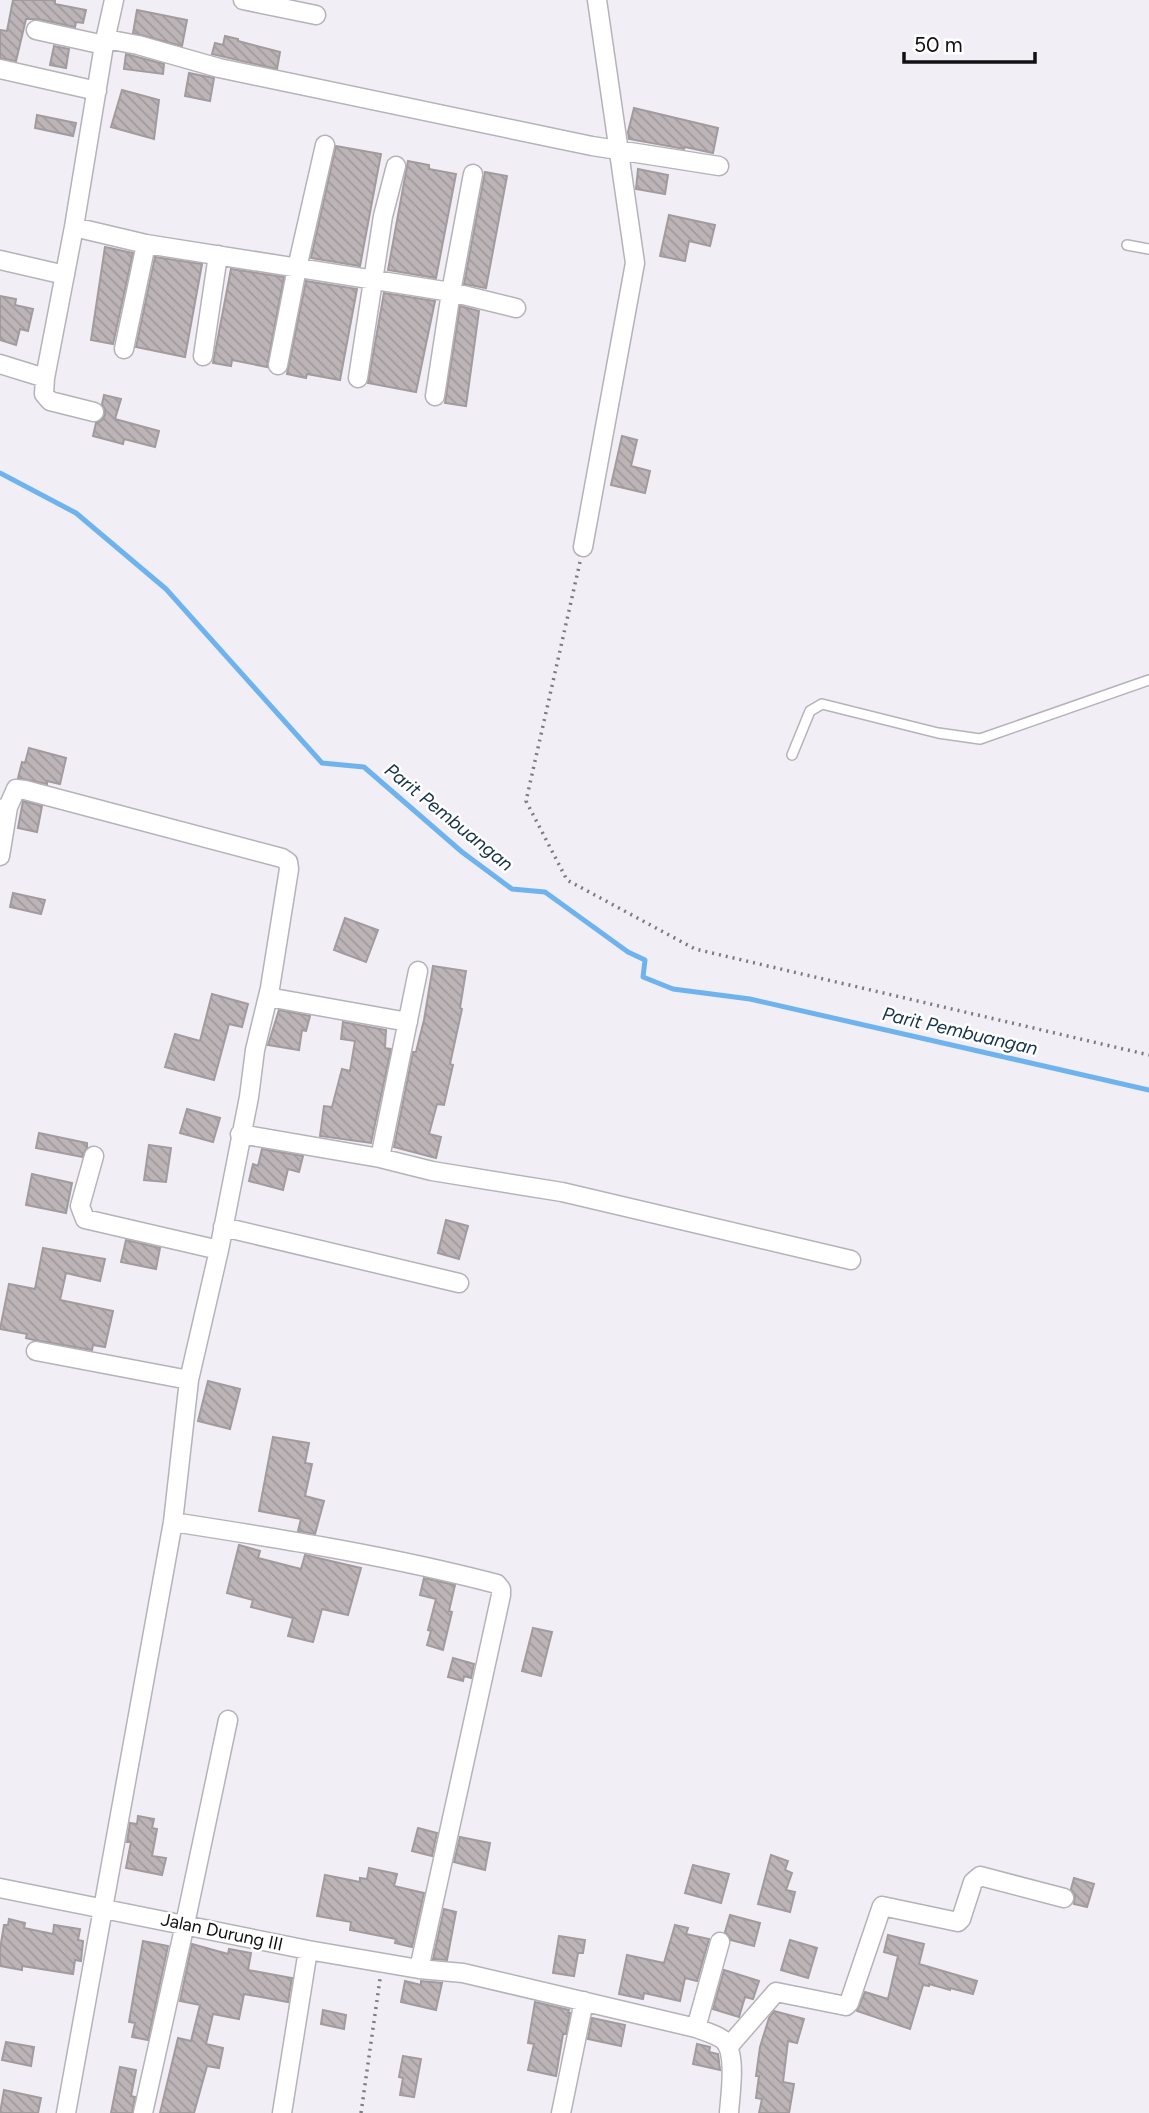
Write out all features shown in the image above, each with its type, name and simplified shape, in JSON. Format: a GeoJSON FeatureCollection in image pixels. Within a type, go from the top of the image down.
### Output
{"type":"FeatureCollection","features":[{"type":"Feature","properties":{"kind":"street"},"geometry":{"type":"LineString","coordinates":[[94,412],[50,401],[44,394],[114,0]]}},
{"type":"Feature","properties":{"kind":"street"},"geometry":{"type":"LineString","coordinates":[[243,0],[316,15]]}},
{"type":"Feature","properties":{"kind":"street"},"geometry":{"type":"LineString","coordinates":[[583,547],[635,263],[597,0]]}},
{"type":"Feature","properties":{"kind":"street"},"geometry":{"type":"LineString","coordinates":[[36,30],[138,45],[219,68],[596,147],[719,166]]}},
{"type":"Feature","properties":{"kind":"street"},"geometry":{"type":"LineString","coordinates":[[0,69],[97,91]]}},
{"type":"Feature","properties":{"kind":"street"},"geometry":{"type":"LineString","coordinates":[[278,365],[325,145]]}},
{"type":"Feature","properties":{"kind":"street"},"geometry":{"type":"LineString","coordinates":[[358,378],[383,216],[396,166]]}},
{"type":"Feature","properties":{"kind":"street"},"geometry":{"type":"LineString","coordinates":[[435,396],[473,174]]}},
{"type":"Feature","properties":{"kind":"street"},"geometry":{"type":"LineString","coordinates":[[74,227],[146,244],[451,292],[516,308]]}},
{"type":"Feature","properties":{"kind":"street"},"geometry":{"type":"LineString","coordinates":[[124,349],[146,244]]}},
{"type":"Feature","properties":{"kind":"street"},"geometry":{"type":"LineString","coordinates":[[203,356],[218,256]]}},
{"type":"Feature","properties":{"kind":"street"},"geometry":{"type":"LineString","coordinates":[[0,260],[65,275]]}},
{"type":"Feature","properties":{"kind":"street"},"geometry":{"type":"LineString","coordinates":[[0,364],[46,378]]}},
{"type":"Feature","properties":{"kind":"street"},"geometry":{"type":"LineString","coordinates":[[0,856],[4,808],[16,789],[282,858],[288,862],[289,869],[268,997],[255,1050],[249,1097],[219,1250],[189,1380],[173,1522],[66,2113]]}},
{"type":"Feature","properties":{"kind":"street"},"geometry":{"type":"LineString","coordinates":[[380,1158],[418,971]]}},
{"type":"Feature","properties":{"kind":"street"},"geometry":{"type":"LineString","coordinates":[[268,997],[408,1022]]}},
{"type":"Feature","properties":{"kind":"street"},"geometry":{"type":"LineString","coordinates":[[240,1134],[380,1158],[432,1171],[562,1192],[851,1260]]}},
{"type":"Feature","properties":{"kind":"street"},"geometry":{"type":"LineString","coordinates":[[94,1156],[80,1206],[85,1219],[219,1250]]}},
{"type":"Feature","properties":{"kind":"street"},"geometry":{"type":"LineString","coordinates":[[223,1227],[459,1283]]}},
{"type":"Feature","properties":{"kind":"street"},"geometry":{"type":"LineString","coordinates":[[36,1351],[189,1380]]}},
{"type":"Feature","properties":{"kind":"street"},"geometry":{"type":"LineString","coordinates":[[173,1522],[323,1546],[441,1569],[497,1584],[501,1589],[419,1969]]}},
{"type":"Feature","properties":{"kind":"street"},"geometry":{"type":"LineString","coordinates":[[143,2113],[228,1720]]}},
{"type":"Feature","properties":{"kind":"street"},"geometry":{"type":"LineString","coordinates":[[729,2113],[732,2067],[729,2046],[776,1992],[846,2006],[882,1906],[958,1923],[973,1882],[980,1876],[1064,1898]]}},
{"type":"Feature","properties":{"kind":"street","name":"Jalan Durung III"},"geometry":{"type":"LineString","coordinates":[[0,1888],[308,1950],[419,1969],[454,1972],[696,2028],[722,2039],[729,2046]]}},
{"type":"Feature","properties":{"kind":"street"},"geometry":{"type":"LineString","coordinates":[[696,2028],[720,1942]]}},
{"type":"Feature","properties":{"kind":"street"},"geometry":{"type":"LineString","coordinates":[[282,2113],[308,1950]]}},
{"type":"Feature","properties":{"kind":"street"},"geometry":{"type":"LineString","coordinates":[[561,2113],[584,2001]]}},
{"type":"Feature","properties":{"kind":"lane"},"geometry":{"type":"LineString","coordinates":[[1127,245],[1149,249]]}},
{"type":"Feature","properties":{"kind":"lane"},"geometry":{"type":"LineString","coordinates":[[792,755],[810,711],[822,704],[938,733],[980,739],[1149,680]]}},
{"type":"Feature","properties":{"kind":"path"},"geometry":{"type":"LineString","coordinates":[[583,547],[526,801],[567,880],[695,948],[1149,1055]]}},
{"type":"Feature","properties":{"kind":"path"},"geometry":{"type":"LineString","coordinates":[[361,2113],[382,1963]]}},
{"type":"Feature","properties":{"kind":"building"},"geometry":{"type":"Polygon","coordinates":[[[13,0],[55,0],[55,4],[86,10],[83,23],[76,22],[75,27],[26,19],[16,61],[0,58],[0,30],[7,31],[13,0]]]}},
{"type":"Feature","properties":{"kind":"building"},"geometry":{"type":"Polygon","coordinates":[[[137,10],[187,20],[182,46],[133,33],[137,10]]]}},
{"type":"Feature","properties":{"kind":"building"},"geometry":{"type":"Polygon","coordinates":[[[225,36],[280,52],[277,69],[212,54],[215,43],[223,45],[225,36]]]}},
{"type":"Feature","properties":{"kind":"building"},"geometry":{"type":"Polygon","coordinates":[[[54,46],[69,49],[66,68],[50,65],[54,46]]]}},
{"type":"Feature","properties":{"kind":"building"},"geometry":{"type":"Polygon","coordinates":[[[126,54],[164,64],[163,74],[124,69],[126,54]]]}},
{"type":"Feature","properties":{"kind":"building"},"geometry":{"type":"Polygon","coordinates":[[[189,73],[214,78],[210,101],[185,96],[189,73]]]}},
{"type":"Feature","properties":{"kind":"building"},"geometry":{"type":"Polygon","coordinates":[[[122,90],[159,100],[154,139],[111,127],[122,90]]]}},
{"type":"Feature","properties":{"kind":"building"},"geometry":{"type":"Polygon","coordinates":[[[634,108],[718,128],[713,153],[629,139],[628,132],[634,108]]]}},
{"type":"Feature","properties":{"kind":"building"},"geometry":{"type":"Polygon","coordinates":[[[37,115],[76,123],[73,136],[35,128],[37,115]]]}},
{"type":"Feature","properties":{"kind":"building"},"geometry":{"type":"Polygon","coordinates":[[[336,146],[381,154],[360,266],[311,258],[336,146]]]}},
{"type":"Feature","properties":{"kind":"building"},"geometry":{"type":"Polygon","coordinates":[[[408,161],[429,165],[429,169],[456,174],[436,278],[388,270],[408,161]]]}},
{"type":"Feature","properties":{"kind":"building"},"geometry":{"type":"Polygon","coordinates":[[[638,169],[668,175],[665,194],[636,189],[638,169]]]}},
{"type":"Feature","properties":{"kind":"building"},"geometry":{"type":"Polygon","coordinates":[[[485,172],[507,176],[486,288],[464,284],[485,172]]]}},
{"type":"Feature","properties":{"kind":"building"},"geometry":{"type":"Polygon","coordinates":[[[669,215],[715,225],[710,246],[689,241],[685,261],[660,256],[669,215]]]}},
{"type":"Feature","properties":{"kind":"building"},"geometry":{"type":"Polygon","coordinates":[[[105,247],[133,253],[113,344],[91,340],[105,247]]]}},
{"type":"Feature","properties":{"kind":"building"},"geometry":{"type":"Polygon","coordinates":[[[155,257],[202,264],[185,357],[136,347],[155,257]]]}},
{"type":"Feature","properties":{"kind":"building"},"geometry":{"type":"Polygon","coordinates":[[[231,269],[284,277],[267,367],[232,360],[231,366],[213,363],[231,269]]]}},
{"type":"Feature","properties":{"kind":"building"},"geometry":{"type":"Polygon","coordinates":[[[306,281],[357,289],[340,380],[307,374],[306,378],[287,374],[306,281]]]}},
{"type":"Feature","properties":{"kind":"building"},"geometry":{"type":"Polygon","coordinates":[[[384,293],[435,301],[416,392],[368,383],[384,293]]]}},
{"type":"Feature","properties":{"kind":"building"},"geometry":{"type":"Polygon","coordinates":[[[0,296],[16,299],[15,305],[33,309],[28,331],[20,329],[16,345],[0,340],[0,296]]]}},
{"type":"Feature","properties":{"kind":"building"},"geometry":{"type":"Polygon","coordinates":[[[460,306],[479,311],[466,406],[445,403],[460,306]]]}},
{"type":"Feature","properties":{"kind":"building"},"geometry":{"type":"Polygon","coordinates":[[[104,395],[121,399],[115,419],[159,431],[155,447],[124,439],[123,444],[93,436],[96,423],[105,415],[102,404],[104,395]]]}},
{"type":"Feature","properties":{"kind":"building"},"geometry":{"type":"Polygon","coordinates":[[[622,436],[637,440],[631,466],[650,471],[645,493],[611,485],[622,436]]]}},
{"type":"Feature","properties":{"kind":"building"},"geometry":{"type":"Polygon","coordinates":[[[29,748],[66,758],[60,784],[18,778],[29,748]]]}},
{"type":"Feature","properties":{"kind":"building"},"geometry":{"type":"Polygon","coordinates":[[[23,801],[42,806],[37,832],[18,828],[23,801]]]}},
{"type":"Feature","properties":{"kind":"building"},"geometry":{"type":"Polygon","coordinates":[[[13,893],[45,900],[41,914],[10,907],[13,893]]]}},
{"type":"Feature","properties":{"kind":"building"},"geometry":{"type":"Polygon","coordinates":[[[345,918],[378,930],[366,962],[334,950],[345,918]]]}},
{"type":"Feature","properties":{"kind":"building"},"geometry":{"type":"Polygon","coordinates":[[[433,966],[466,971],[462,1009],[450,1064],[453,1065],[444,1105],[437,1104],[429,1134],[441,1137],[436,1158],[394,1147],[413,1052],[416,1052],[424,1020],[433,966]]]}},
{"type":"Feature","properties":{"kind":"building"},"geometry":{"type":"Polygon","coordinates":[[[212,994],[248,1004],[242,1027],[229,1024],[214,1080],[165,1067],[175,1034],[200,1041],[212,994]]]}},
{"type":"Feature","properties":{"kind":"building"},"geometry":{"type":"Polygon","coordinates":[[[279,1010],[310,1016],[306,1031],[302,1030],[299,1050],[268,1045],[279,1010]]]}},
{"type":"Feature","properties":{"kind":"building"},"geometry":{"type":"Polygon","coordinates":[[[343,1022],[386,1030],[385,1048],[391,1049],[371,1143],[320,1136],[324,1106],[332,1107],[342,1069],[350,1071],[355,1041],[341,1039],[343,1022]]]}},
{"type":"Feature","properties":{"kind":"building"},"geometry":{"type":"Polygon","coordinates":[[[187,1109],[220,1118],[213,1142],[180,1133],[187,1109]]]}},
{"type":"Feature","properties":{"kind":"building"},"geometry":{"type":"Polygon","coordinates":[[[39,1133],[87,1143],[87,1148],[82,1157],[36,1148],[39,1133]]]}},
{"type":"Feature","properties":{"kind":"building"},"geometry":{"type":"Polygon","coordinates":[[[149,1145],[171,1148],[166,1182],[144,1180],[149,1145]]]}},
{"type":"Feature","properties":{"kind":"building"},"geometry":{"type":"Polygon","coordinates":[[[262,1149],[303,1156],[299,1172],[288,1169],[283,1190],[249,1181],[253,1164],[258,1166],[262,1149]]]}},
{"type":"Feature","properties":{"kind":"building"},"geometry":{"type":"Polygon","coordinates":[[[32,1174],[72,1183],[66,1213],[26,1205],[32,1174]]]}},
{"type":"Feature","properties":{"kind":"building"},"geometry":{"type":"Polygon","coordinates":[[[446,1220],[468,1226],[459,1259],[438,1253],[446,1220]]]}},
{"type":"Feature","properties":{"kind":"building"},"geometry":{"type":"Polygon","coordinates":[[[126,1240],[160,1248],[156,1269],[121,1262],[126,1240]]]}},
{"type":"Feature","properties":{"kind":"building"},"geometry":{"type":"Polygon","coordinates":[[[43,1248],[105,1259],[100,1281],[66,1273],[60,1300],[113,1311],[105,1347],[93,1345],[92,1350],[34,1340],[26,1338],[27,1334],[0,1329],[9,1284],[35,1289],[43,1248]]]}},
{"type":"Feature","properties":{"kind":"building"},"geometry":{"type":"Polygon","coordinates":[[[208,1381],[240,1389],[230,1429],[198,1421],[208,1381]]]}},
{"type":"Feature","properties":{"kind":"building"},"geometry":{"type":"Polygon","coordinates":[[[273,1437],[309,1443],[305,1463],[312,1464],[305,1496],[324,1501],[315,1534],[298,1531],[301,1519],[259,1511],[273,1437]]]}},
{"type":"Feature","properties":{"kind":"building"},"geometry":{"type":"Polygon","coordinates":[[[239,1545],[260,1551],[258,1558],[301,1569],[305,1555],[361,1568],[348,1615],[322,1609],[313,1642],[288,1636],[293,1618],[251,1607],[253,1600],[227,1593],[239,1545]]]}},
{"type":"Feature","properties":{"kind":"building"},"geometry":{"type":"Polygon","coordinates":[[[424,1578],[455,1585],[443,1650],[427,1645],[436,1599],[420,1595],[424,1578]]]}},
{"type":"Feature","properties":{"kind":"building"},"geometry":{"type":"Polygon","coordinates":[[[533,1628],[552,1632],[541,1676],[522,1671],[533,1628]]]}},
{"type":"Feature","properties":{"kind":"building"},"geometry":{"type":"Polygon","coordinates":[[[453,1658],[474,1664],[471,1678],[464,1676],[463,1681],[448,1677],[453,1658]]]}},
{"type":"Feature","properties":{"kind":"building"},"geometry":{"type":"Polygon","coordinates":[[[138,1816],[154,1819],[152,1828],[157,1829],[152,1856],[166,1858],[162,1875],[126,1868],[131,1842],[127,1842],[130,1823],[137,1824],[138,1816]]]}},
{"type":"Feature","properties":{"kind":"building"},"geometry":{"type":"Polygon","coordinates":[[[418,1828],[437,1833],[432,1856],[412,1851],[418,1828]]]}},
{"type":"Feature","properties":{"kind":"building"},"geometry":{"type":"Polygon","coordinates":[[[460,1837],[490,1843],[485,1870],[454,1862],[460,1837]]]}},
{"type":"Feature","properties":{"kind":"building"},"geometry":{"type":"Polygon","coordinates":[[[771,1855],[788,1861],[785,1870],[792,1873],[786,1890],[795,1892],[790,1912],[758,1904],[771,1855]]]}},
{"type":"Feature","properties":{"kind":"building"},"geometry":{"type":"Polygon","coordinates":[[[693,1865],[729,1874],[721,1903],[685,1893],[693,1865]]]}},
{"type":"Feature","properties":{"kind":"building"},"geometry":{"type":"Polygon","coordinates":[[[369,1868],[397,1874],[394,1886],[424,1893],[412,1947],[395,1943],[396,1939],[350,1930],[351,1922],[317,1916],[325,1875],[360,1882],[360,1878],[367,1879],[369,1868]]]}},
{"type":"Feature","properties":{"kind":"building"},"geometry":{"type":"Polygon","coordinates":[[[1074,1878],[1094,1884],[1087,1907],[1074,1904],[1075,1896],[1071,1889],[1074,1878]]]}},
{"type":"Feature","properties":{"kind":"building"},"geometry":{"type":"Polygon","coordinates":[[[444,1909],[456,1912],[447,1960],[433,1959],[444,1909]]]}},
{"type":"Feature","properties":{"kind":"building"},"geometry":{"type":"Polygon","coordinates":[[[730,1915],[760,1923],[754,1946],[731,1940],[725,1932],[730,1915]]]}},
{"type":"Feature","properties":{"kind":"building"},"geometry":{"type":"Polygon","coordinates":[[[9,1919],[25,1923],[24,1928],[53,1934],[54,1925],[80,1929],[78,1940],[83,1941],[81,1961],[75,1960],[73,1974],[22,1966],[22,1970],[0,1966],[4,1925],[8,1925],[9,1919]]]}},
{"type":"Feature","properties":{"kind":"building"},"geometry":{"type":"Polygon","coordinates":[[[675,1925],[688,1928],[686,1934],[709,1939],[697,1981],[685,1978],[680,2001],[644,1993],[643,1999],[619,1994],[627,1955],[664,1963],[675,1925]]]}},
{"type":"Feature","properties":{"kind":"building"},"geometry":{"type":"Polygon","coordinates":[[[888,1935],[924,1944],[919,1964],[977,1981],[973,1994],[923,1985],[910,2029],[857,2011],[865,1992],[888,1999],[898,1956],[884,1952],[888,1935]]]}},
{"type":"Feature","properties":{"kind":"building"},"geometry":{"type":"Polygon","coordinates":[[[559,1936],[585,1940],[583,1953],[578,1953],[574,1976],[553,1973],[559,1936]]]}},
{"type":"Feature","properties":{"kind":"building"},"geometry":{"type":"Polygon","coordinates":[[[790,1940],[817,1948],[808,1978],[781,1970],[790,1940]]]}},
{"type":"Feature","properties":{"kind":"building"},"geometry":{"type":"Polygon","coordinates":[[[143,1941],[168,1946],[148,2040],[132,2037],[135,2023],[129,2022],[143,1941]]]}},
{"type":"Feature","properties":{"kind":"building"},"geometry":{"type":"Polygon","coordinates":[[[192,1944],[228,1954],[229,1949],[251,1953],[248,1970],[292,1978],[288,2002],[244,1994],[239,2019],[213,2014],[206,2044],[223,2048],[219,2068],[207,2066],[194,2113],[160,2113],[178,2038],[191,2041],[200,2005],[180,2001],[192,1944]]]}},
{"type":"Feature","properties":{"kind":"building"},"geometry":{"type":"Polygon","coordinates":[[[724,1970],[759,1981],[753,1999],[745,1997],[739,2017],[713,2009],[724,1970]]]}},
{"type":"Feature","properties":{"kind":"building"},"geometry":{"type":"Polygon","coordinates":[[[405,1981],[421,1985],[421,1981],[442,1983],[436,2010],[401,2002],[405,1981]]]}},
{"type":"Feature","properties":{"kind":"building"},"geometry":{"type":"Polygon","coordinates":[[[535,2002],[569,2010],[570,2013],[566,2034],[563,2034],[556,2076],[528,2070],[534,2044],[528,2043],[535,2002]]]}},
{"type":"Feature","properties":{"kind":"building"},"geometry":{"type":"Polygon","coordinates":[[[323,2010],[346,2015],[344,2029],[321,2024],[323,2010]]]}},
{"type":"Feature","properties":{"kind":"building"},"geometry":{"type":"Polygon","coordinates":[[[774,2011],[804,2019],[797,2043],[788,2041],[783,2082],[794,2084],[789,2113],[759,2113],[762,2099],[756,2098],[759,2076],[756,2076],[760,2047],[769,2018],[774,2011]]]}},
{"type":"Feature","properties":{"kind":"building"},"geometry":{"type":"Polygon","coordinates":[[[592,2018],[625,2025],[621,2046],[588,2039],[592,2018]]]}},
{"type":"Feature","properties":{"kind":"building"},"geometry":{"type":"Polygon","coordinates":[[[6,2042],[34,2047],[31,2066],[2,2060],[6,2042]]]}},
{"type":"Feature","properties":{"kind":"building"},"geometry":{"type":"Polygon","coordinates":[[[697,2044],[710,2047],[709,2052],[718,2054],[720,2070],[693,2064],[697,2044]]]}},
{"type":"Feature","properties":{"kind":"building"},"geometry":{"type":"Polygon","coordinates":[[[403,2056],[421,2059],[414,2097],[400,2095],[403,2078],[399,2077],[403,2056]]]}},
{"type":"Feature","properties":{"kind":"building"},"geometry":{"type":"Polygon","coordinates":[[[120,2067],[136,2070],[131,2096],[135,2097],[132,2113],[111,2113],[120,2067]]]}},
{"type":"Feature","properties":{"kind":"building"},"geometry":{"type":"Polygon","coordinates":[[[4,2090],[41,2098],[38,2113],[0,2113],[4,2090]]]}},
{"type":"Feature","properties":{"kind":"waterway","name":"Parit Pembuangan"},"geometry":{"type":"LineString","coordinates":[[0,473],[76,513],[166,589],[322,763],[364,767],[462,852],[512,889],[545,892],[628,952],[645,960],[643,977],[673,989],[750,999],[1149,1090]]}}]}
